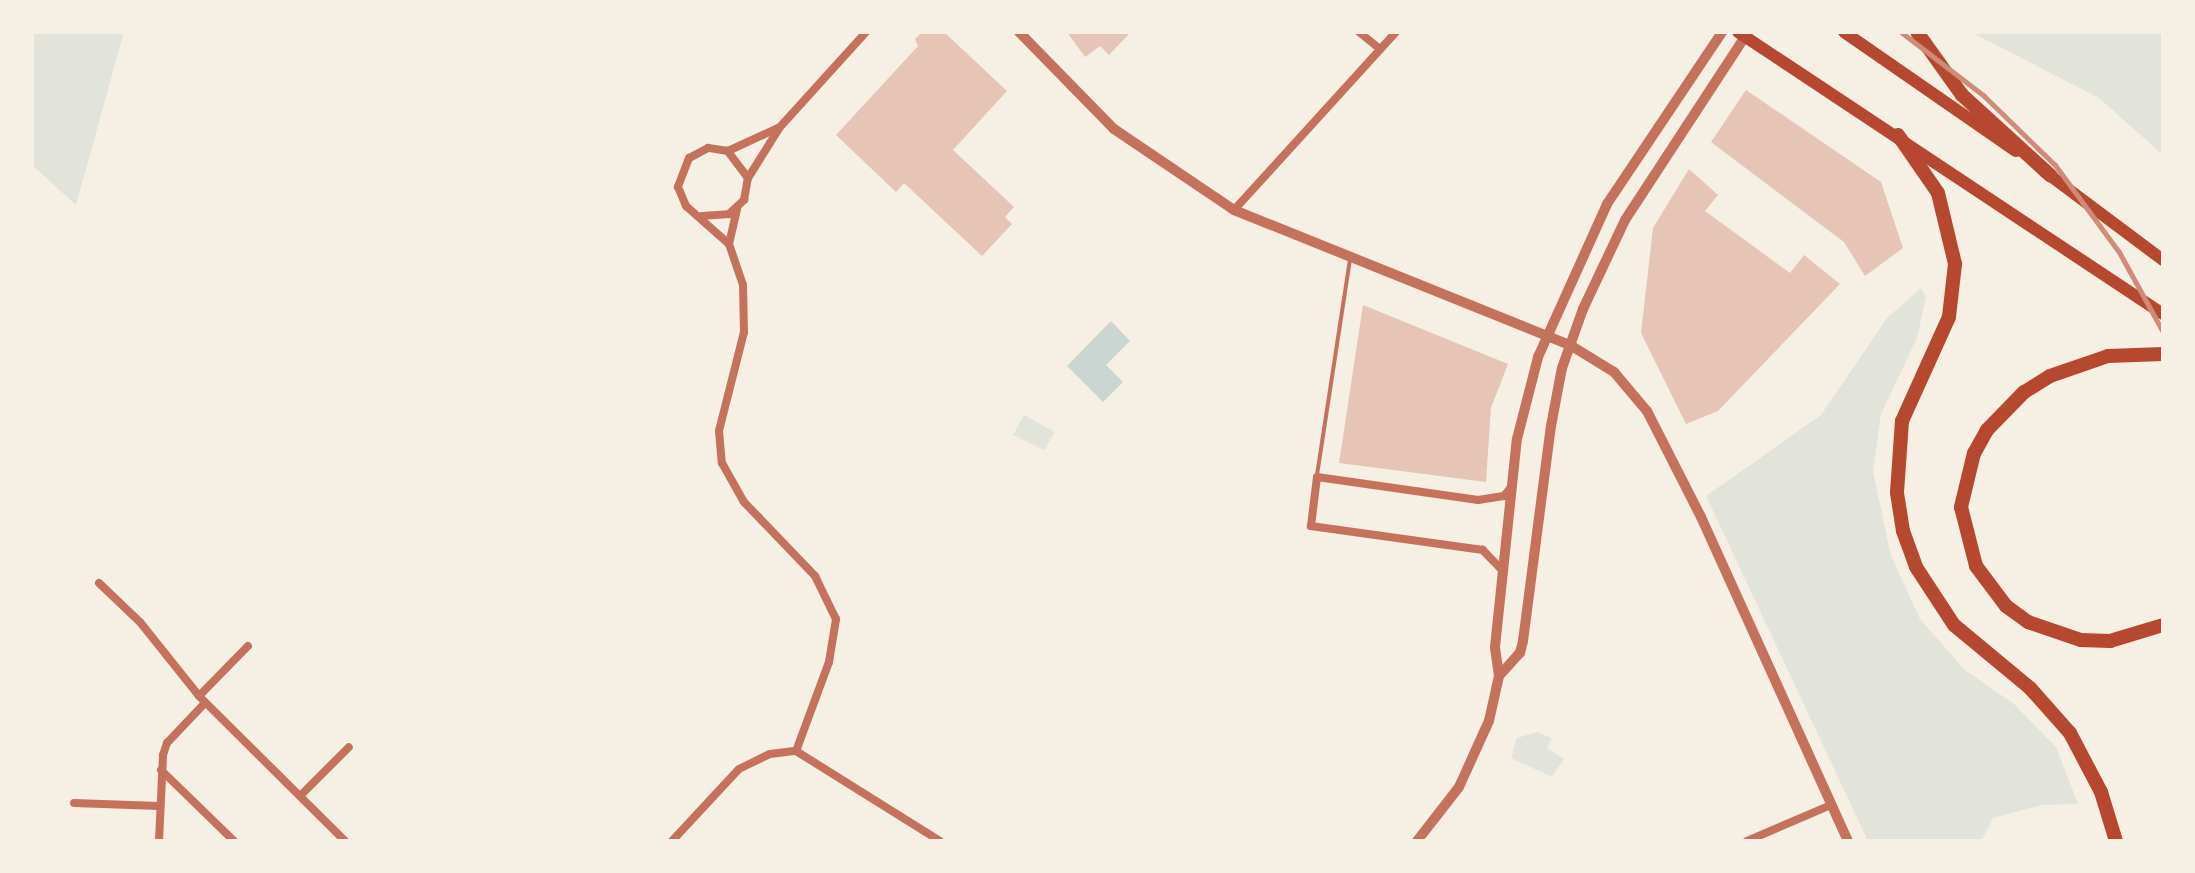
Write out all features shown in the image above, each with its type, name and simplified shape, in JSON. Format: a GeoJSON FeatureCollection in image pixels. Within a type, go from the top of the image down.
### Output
{"type":"FeatureCollection","features":[{"type":"Feature","properties":{"kind":"highway"},"geometry":{"type":"LineString","coordinates":[[1917,32],[1962,95],[2051,176]]}},
{"type":"Feature","properties":{"kind":"highway"},"geometry":{"type":"LineString","coordinates":[[1898,135],[1938,193],[1955,264],[1949,317],[1902,421],[1897,493],[1903,531],[1922,577],[1954,625],[2030,688],[2070,733],[2101,792],[2116,841]]}},
{"type":"Feature","properties":{"kind":"highway"},"geometry":{"type":"LineString","coordinates":[[2163,354],[2108,356],[2050,376],[2024,392],[1987,430],[1974,453],[1961,507],[1976,566],[2006,606],[2028,622],[2081,640],[2110,641],[2163,625]]}},
{"type":"Feature","properties":{"kind":"main road"},"geometry":{"type":"LineString","coordinates":[[1844,32],[2051,176],[2163,260]]}},
{"type":"Feature","properties":{"kind":"main road"},"geometry":{"type":"LineString","coordinates":[[1744,34],[2163,314]]}},
{"type":"Feature","properties":{"kind":"street"},"geometry":{"type":"LineString","coordinates":[[796,751],[829,662],[836,619],[815,576],[744,502],[722,463],[719,431],[745,308],[729,244],[748,178],[780,127],[866,32]]}},
{"type":"Feature","properties":{"kind":"street"},"geometry":{"type":"LineString","coordinates":[[1019,32],[1114,129],[1234,210],[1350,259],[1547,335],[1614,372],[1647,411],[1848,841]]}},
{"type":"Feature","properties":{"kind":"street"},"geometry":{"type":"LineString","coordinates":[[1359,32],[1380,49]]}},
{"type":"Feature","properties":{"kind":"street"},"geometry":{"type":"LineString","coordinates":[[1234,210],[1396,32]]}},
{"type":"Feature","properties":{"kind":"street"},"geometry":{"type":"LineString","coordinates":[[1417,841],[1451,798],[1476,754],[1499,676],[1495,647],[1506,575],[1523,409],[1547,335],[1607,204],[1722,32]]}},
{"type":"Feature","properties":{"kind":"street"},"geometry":{"type":"LineString","coordinates":[[1499,676],[1520,653],[1526,627],[1551,426],[1570,345],[1625,220],[1744,34]]}},
{"type":"Feature","properties":{"kind":"street"},"geometry":{"type":"LineString","coordinates":[[729,244],[681,197],[682,166],[697,151],[728,151],[780,127]]}},
{"type":"Feature","properties":{"kind":"street"},"geometry":{"type":"LineString","coordinates":[[728,151],[748,178]]}},
{"type":"Feature","properties":{"kind":"street"},"geometry":{"type":"LineString","coordinates":[[702,216],[720,217],[737,209]]}},
{"type":"Feature","properties":{"kind":"street"},"geometry":{"type":"LineString","coordinates":[[1506,575],[1483,550],[1311,526],[1317,477],[1486,500],[1504,496],[1513,485]]}},
{"type":"Feature","properties":{"kind":"street"},"geometry":{"type":"LineString","coordinates":[[99,583],[140,622],[202,699],[345,841]]}},
{"type":"Feature","properties":{"kind":"street"},"geometry":{"type":"LineString","coordinates":[[159,841],[161,770],[167,743],[248,646]]}},
{"type":"Feature","properties":{"kind":"street"},"geometry":{"type":"LineString","coordinates":[[300,796],[349,747]]}},
{"type":"Feature","properties":{"kind":"street"},"geometry":{"type":"LineString","coordinates":[[672,841],[739,769],[770,754],[796,751],[940,841]]}},
{"type":"Feature","properties":{"kind":"street"},"geometry":{"type":"LineString","coordinates":[[161,770],[234,841]]}},
{"type":"Feature","properties":{"kind":"street"},"geometry":{"type":"LineString","coordinates":[[74,803],[159,806]]}},
{"type":"Feature","properties":{"kind":"street"},"geometry":{"type":"LineString","coordinates":[[1747,841],[1831,805]]}},
{"type":"Feature","properties":{"kind":"lane"},"geometry":{"type":"LineString","coordinates":[[1317,477],[1350,259]]}},
{"type":"Feature","properties":{"kind":"shaded area"},"geometry":{"type":"Polygon","coordinates":[[[32,32],[124,32],[76,205],[32,165],[32,32]]]}},
{"type":"Feature","properties":{"kind":"shaded area"},"geometry":{"type":"Polygon","coordinates":[[[1971,32],[2163,32],[2163,155],[2099,98],[1971,32]]]}},
{"type":"Feature","properties":{"kind":"shaded area"},"geometry":{"type":"Polygon","coordinates":[[[1921,288],[1926,297],[1917,338],[1881,414],[1873,471],[1891,556],[1920,619],[1965,670],[2014,704],[2056,747],[2078,804],[2042,805],[1993,818],[1981,841],[1868,841],[1706,496],[1821,415],[1887,318],[1921,288]]]}},
{"type":"Feature","properties":{"kind":"shaded area"},"geometry":{"type":"Polygon","coordinates":[[[1111,321],[1130,341],[1106,365],[1123,382],[1103,402],[1067,366],[1111,321]]]}},
{"type":"Feature","properties":{"kind":"shaded area"},"geometry":{"type":"Polygon","coordinates":[[[1024,415],[1055,432],[1044,450],[1013,435],[1024,415]]]}},
{"type":"Feature","properties":{"kind":"shaded area"},"geometry":{"type":"Polygon","coordinates":[[[1537,732],[1552,738],[1547,748],[1564,759],[1552,777],[1511,758],[1517,738],[1537,732]]]}},
{"type":"Feature","properties":{"kind":"building"},"geometry":{"type":"Polygon","coordinates":[[[922,32],[944,32],[1007,91],[953,150],[1014,207],[1005,217],[1012,224],[982,256],[904,183],[896,192],[836,135],[918,46],[915,39],[922,32]]]}},
{"type":"Feature","properties":{"kind":"building"},"geometry":{"type":"Polygon","coordinates":[[[1067,32],[1131,32],[1109,55],[1100,46],[1085,57],[1067,32]]]}},
{"type":"Feature","properties":{"kind":"building"},"geometry":{"type":"Polygon","coordinates":[[[1746,90],[1881,182],[1903,248],[1865,276],[1844,242],[1711,142],[1746,90]]]}},
{"type":"Feature","properties":{"kind":"building"},"geometry":{"type":"Polygon","coordinates":[[[1689,169],[1718,195],[1705,211],[1790,273],[1804,255],[1840,284],[1718,411],[1686,424],[1641,333],[1653,228],[1689,169]]]}},
{"type":"Feature","properties":{"kind":"building"},"geometry":{"type":"Polygon","coordinates":[[[1363,305],[1508,364],[1491,408],[1486,482],[1339,463],[1363,305]]]}},
{"type":"Feature","properties":{"kind":"railway"},"geometry":{"type":"LineString","coordinates":[[1901,32],[1984,96],[2055,165],[2119,252],[2163,332]]}}]}
